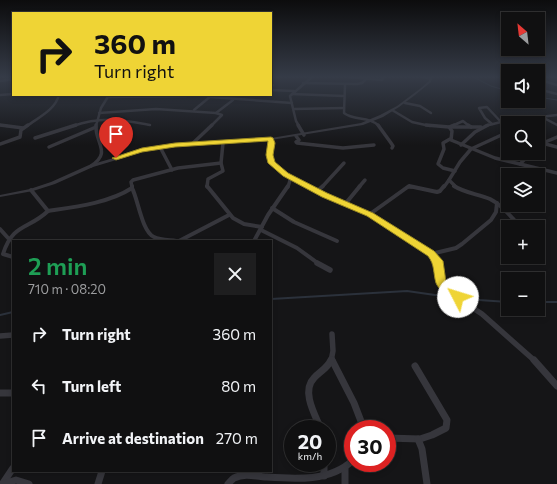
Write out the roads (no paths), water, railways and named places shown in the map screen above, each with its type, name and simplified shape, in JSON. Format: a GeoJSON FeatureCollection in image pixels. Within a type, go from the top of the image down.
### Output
{"type":"FeatureCollection","features":[{"type":"Feature","properties":{"kind":"street"},"geometry":{"type":"LineString","coordinates":[[0,144],[20,137],[20,131],[23,128],[53,107],[58,100]]}},
{"type":"Feature","properties":{"kind":"street"},"geometry":{"type":"LineString","coordinates":[[91,166],[101,158],[103,154],[96,134],[96,127],[102,104],[105,100]]}},
{"type":"Feature","properties":{"kind":"street"},"geometry":{"type":"LineString","coordinates":[[194,110],[207,100]]}},
{"type":"Feature","properties":{"kind":"street"},"geometry":{"type":"LineString","coordinates":[[216,113],[233,100],[292,103]]}},
{"type":"Feature","properties":{"kind":"street"},"geometry":{"type":"LineString","coordinates":[[291,100],[296,121],[304,135]]}},
{"type":"Feature","properties":{"kind":"street"},"geometry":{"type":"LineString","coordinates":[[344,100],[344,113],[346,116],[363,118],[379,125],[393,146],[392,148]]}},
{"type":"Feature","properties":{"kind":"street"},"geometry":{"type":"LineString","coordinates":[[0,196],[31,190],[53,183],[91,166],[160,147],[271,139],[304,135],[352,126],[370,121],[405,103],[409,100]]}},
{"type":"Feature","properties":{"kind":"street"},"geometry":{"type":"LineString","coordinates":[[405,103],[420,106],[431,113]]}},
{"type":"Feature","properties":{"kind":"street"},"geometry":{"type":"LineString","coordinates":[[492,124],[485,118],[479,108],[487,107],[501,122]]}},
{"type":"Feature","properties":{"kind":"street"},"geometry":{"type":"LineString","coordinates":[[294,109],[344,108]]}},
{"type":"Feature","properties":{"kind":"street"},"geometry":{"type":"LineString","coordinates":[[99,113],[156,109],[194,110],[216,113],[222,116],[192,144]]}},
{"type":"Feature","properties":{"kind":"street"},"geometry":{"type":"LineString","coordinates":[[392,110],[412,122],[431,126],[449,127],[463,121],[471,127],[480,128]]}},
{"type":"Feature","properties":{"kind":"street"},"geometry":{"type":"LineString","coordinates":[[545,116],[557,115]]}},
{"type":"Feature","properties":{"kind":"street"},"geometry":{"type":"LineString","coordinates":[[35,138],[82,123],[98,120],[114,119],[150,125]]}},
{"type":"Feature","properties":{"kind":"street"},"geometry":{"type":"LineString","coordinates":[[545,119],[557,125]]}},
{"type":"Feature","properties":{"kind":"street"},"geometry":{"type":"LineString","coordinates":[[461,144],[480,128],[501,122]]}},
{"type":"Feature","properties":{"kind":"street"},"geometry":{"type":"LineString","coordinates":[[0,125],[23,128]]}},
{"type":"Feature","properties":{"kind":"street"},"geometry":{"type":"LineString","coordinates":[[49,147],[96,127]]}},
{"type":"Feature","properties":{"kind":"street"},"geometry":{"type":"LineString","coordinates":[[449,127],[452,131],[450,139],[444,143],[444,149],[438,164],[443,168],[454,171]]}},
{"type":"Feature","properties":{"kind":"street"},"geometry":{"type":"LineString","coordinates":[[370,214],[409,186],[437,192],[440,191],[472,148],[501,135]]}},
{"type":"Feature","properties":{"kind":"street"},"geometry":{"type":"LineString","coordinates":[[296,136],[299,140],[296,142],[297,143],[325,148],[352,148],[360,145],[374,145]]}},
{"type":"Feature","properties":{"kind":"street"},"geometry":{"type":"LineString","coordinates":[[545,142],[557,137]]}},
{"type":"Feature","properties":{"kind":"street"},"geometry":{"type":"LineString","coordinates":[[271,139],[272,143],[270,155],[272,163],[291,177],[317,191],[370,214],[431,254],[438,261],[442,284],[465,303],[482,314],[515,343],[534,360],[557,386]]}},
{"type":"Feature","properties":{"kind":"street"},"geometry":{"type":"LineString","coordinates":[[450,139],[495,158],[557,173]]}},
{"type":"Feature","properties":{"kind":"street"},"geometry":{"type":"LineString","coordinates":[[223,143],[221,163],[222,173],[210,178],[207,181],[207,184],[210,192],[218,198],[229,215],[251,226],[261,229],[297,248],[314,261],[330,270]]}},
{"type":"Feature","properties":{"kind":"street"},"geometry":{"type":"LineString","coordinates":[[545,144],[557,147]]}},
{"type":"Feature","properties":{"kind":"street"},"geometry":{"type":"LineString","coordinates":[[160,147],[172,170]]}},
{"type":"Feature","properties":{"kind":"street"},"geometry":{"type":"LineString","coordinates":[[101,158],[110,160]]}},
{"type":"Feature","properties":{"kind":"street"},"geometry":{"type":"LineString","coordinates":[[520,164],[523,160]]}},
{"type":"Feature","properties":{"kind":"street"},"geometry":{"type":"LineString","coordinates":[[527,160],[534,167]]}},
{"type":"Feature","properties":{"kind":"street"},"geometry":{"type":"LineString","coordinates":[[169,240],[155,238],[150,235],[138,210],[131,182],[133,180],[172,170],[221,163]]}},
{"type":"Feature","properties":{"kind":"street"},"geometry":{"type":"LineString","coordinates":[[317,191],[344,163]]}},
{"type":"Feature","properties":{"kind":"street"},"geometry":{"type":"LineString","coordinates":[[255,240],[272,208],[290,183],[291,177]]}},
{"type":"Feature","properties":{"kind":"street"},"geometry":{"type":"LineString","coordinates":[[346,203],[352,198],[359,186],[365,180]]}},
{"type":"Feature","properties":{"kind":"street"},"geometry":{"type":"LineString","coordinates":[[449,180],[462,189],[497,203],[513,220]]}},
{"type":"Feature","properties":{"kind":"street"},"geometry":{"type":"LineString","coordinates":[[12,257],[3,254],[8,238],[14,231],[48,212],[90,204],[126,192],[132,188]]}},
{"type":"Feature","properties":{"kind":"street"},"geometry":{"type":"LineString","coordinates":[[31,190],[48,212]]}},
{"type":"Feature","properties":{"kind":"street"},"geometry":{"type":"LineString","coordinates":[[431,254],[456,248],[462,244],[491,220],[496,212],[497,203]]}},
{"type":"Feature","properties":{"kind":"street"},"geometry":{"type":"LineString","coordinates":[[272,208],[294,222],[337,241]]}},
{"type":"Feature","properties":{"kind":"street"},"geometry":{"type":"LineString","coordinates":[[181,240],[195,231],[210,226],[229,215]]}},
{"type":"Feature","properties":{"kind":"street"},"geometry":{"type":"LineString","coordinates":[[2,231],[14,231]]}},
{"type":"Feature","properties":{"kind":"street"},"geometry":{"type":"LineString","coordinates":[[2,231],[8,238]]}},
{"type":"Feature","properties":{"kind":"street"},"geometry":{"type":"LineString","coordinates":[[332,334],[332,359],[336,371],[354,402],[361,420]]}},
{"type":"Feature","properties":{"kind":"street"},"geometry":{"type":"LineString","coordinates":[[0,336],[12,335]]}},
{"type":"Feature","properties":{"kind":"street"},"geometry":{"type":"LineString","coordinates":[[318,420],[311,401],[310,384],[315,376],[328,368],[332,359]]}},
{"type":"Feature","properties":{"kind":"street"},"geometry":{"type":"LineString","coordinates":[[396,436],[418,439],[446,428],[447,420],[415,366]]}},
{"type":"Feature","properties":{"kind":"street"},"geometry":{"type":"LineString","coordinates":[[0,392],[12,393]]}},
{"type":"Feature","properties":{"kind":"street"},"geometry":{"type":"LineString","coordinates":[[418,439],[422,449],[427,484]]}},
{"type":"Feature","properties":{"kind":"street"},"geometry":{"type":"LineString","coordinates":[[228,484],[232,478],[244,475],[284,478],[324,476],[344,468]]}},
{"type":"Feature","properties":{"kind":"street"},"geometry":{"type":"LineString","coordinates":[[2,484],[12,469]]}},
{"type":"Feature","properties":{"kind":"street"},"geometry":{"type":"LineString","coordinates":[[98,484],[102,472]]}},
{"type":"Feature","properties":{"kind":"street"},"geometry":{"type":"LineString","coordinates":[[345,472],[345,484]]}},
{"type":"Feature","properties":{"kind":"street"},"geometry":{"type":"LineString","coordinates":[[2,484],[18,479],[29,484]]}},
{"type":"Feature","properties":{"kind":"waterway"},"geometry":{"type":"LineString","coordinates":[[272,299],[407,291],[456,298]]}},
{"type":"Feature","properties":{"kind":"waterway"},"geometry":{"type":"LineString","coordinates":[[464,299],[501,302]]}},
{"type":"Feature","properties":{"kind":"waterway"},"geometry":{"type":"LineString","coordinates":[[545,302],[557,302]]}},
{"type":"Feature","properties":{"kind":"waterway"},"geometry":{"type":"LineString","coordinates":[[0,315],[12,312]]}}]}
